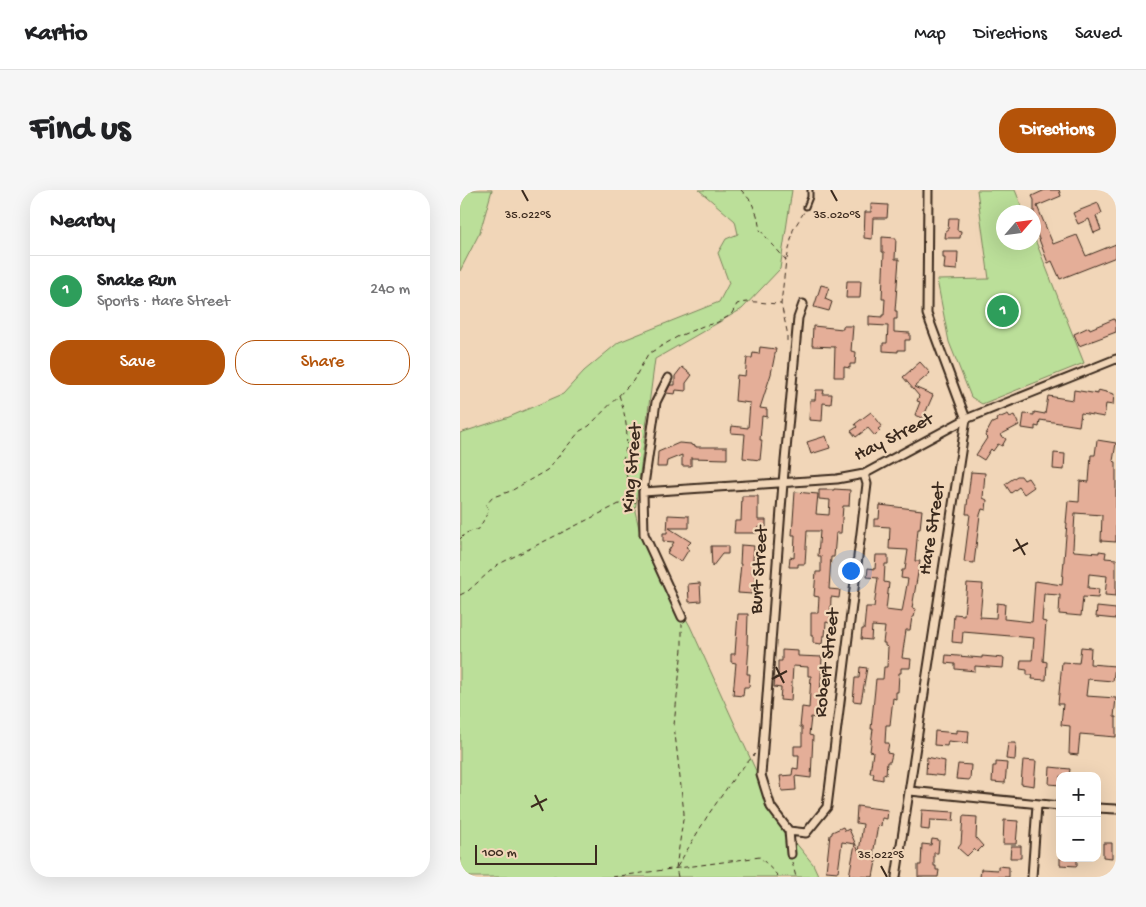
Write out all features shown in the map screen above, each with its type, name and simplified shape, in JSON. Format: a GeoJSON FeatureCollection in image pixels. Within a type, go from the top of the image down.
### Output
{"type":"FeatureCollection","features":[{"type":"Feature","properties":{"kind":"street","name":"Hare Street"},"geometry":{"type":"LineString","coordinates":[[896,877],[966,419],[927,314],[928,190]]}},
{"type":"Feature","properties":{"kind":"street","name":"Burt Street"},"geometry":{"type":"LineString","coordinates":[[789,831],[771,807],[761,775],[783,483],[798,318],[803,304]]}},
{"type":"Feature","properties":{"kind":"street","name":"Hay Street"},"geometry":{"type":"LineString","coordinates":[[643,492],[837,479],[864,474],[966,419],[1116,359]]}},
{"type":"Feature","properties":{"kind":"street","name":"King Street"},"geometry":{"type":"LineString","coordinates":[[668,378],[656,402],[643,492],[644,534],[682,617]]}},
{"type":"Feature","properties":{"kind":"street","name":"Robert Street"},"geometry":{"type":"LineString","coordinates":[[789,831],[806,833],[827,807],[867,484],[864,474]]}},
{"type":"Feature","properties":{"kind":"street"},"geometry":{"type":"LineString","coordinates":[[910,791],[1056,806]]}},
{"type":"Feature","properties":{"kind":"street"},"geometry":{"type":"LineString","coordinates":[[1032,877],[1037,805]]}},
{"type":"Feature","properties":{"kind":"street"},"geometry":{"type":"LineString","coordinates":[[1101,808],[1116,809]]}},
{"type":"Feature","properties":{"kind":"street"},"geometry":{"type":"LineString","coordinates":[[789,831],[791,854]]}},
{"type":"Feature","properties":{"kind":"lane"},"geometry":{"type":"LineString","coordinates":[[806,207],[810,197],[810,190]]}},
{"type":"Feature","properties":{"kind":"path"},"geometry":{"type":"LineString","coordinates":[[741,190],[751,201],[757,215],[760,230],[786,260]]}},
{"type":"Feature","properties":{"kind":"path"},"geometry":{"type":"LineString","coordinates":[[787,347],[787,331],[780,304],[786,260],[794,230],[806,207]]}},
{"type":"Feature","properties":{"kind":"path"},"geometry":{"type":"LineString","coordinates":[[460,539],[466,532],[479,529],[489,510],[486,505],[493,497],[511,491],[547,470],[580,431],[589,426],[620,395],[633,380],[648,354],[677,337],[732,315],[737,304],[745,301],[755,301],[765,304],[780,304]]}},
{"type":"Feature","properties":{"kind":"path"},"geometry":{"type":"LineString","coordinates":[[620,395],[626,420],[625,434],[627,442],[622,462],[630,486],[628,503]]}},
{"type":"Feature","properties":{"kind":"path"},"geometry":{"type":"LineString","coordinates":[[460,595],[468,591],[497,565],[619,504],[643,502]]}},
{"type":"Feature","properties":{"kind":"path"},"geometry":{"type":"LineString","coordinates":[[678,877],[676,868],[684,813],[674,725],[682,649],[682,617]]}},
{"type":"Feature","properties":{"kind":"path"},"geometry":{"type":"LineString","coordinates":[[676,868],[708,815],[736,774],[752,756],[763,750]]}},
{"type":"Feature","properties":{"kind":"path"},"geometry":{"type":"LineString","coordinates":[[791,854],[796,877]]}},
{"type":"Feature","properties":{"kind":"path"},"geometry":{"type":"LineString","coordinates":[[612,877],[760,857],[779,877]]}},
{"type":"Feature","properties":{"kind":"green space"},"geometry":{"type":"Polygon","coordinates":[[[460,190],[492,190],[480,232],[460,271],[460,190]]]}},
{"type":"Feature","properties":{"kind":"green space"},"geometry":{"type":"Polygon","coordinates":[[[699,190],[792,190],[780,269],[742,309],[655,359],[635,511],[641,537],[690,626],[757,773],[768,809],[813,864],[819,877],[460,877],[460,433],[509,417],[563,394],[584,371],[619,342],[719,302],[729,283],[718,253],[726,239],[738,234],[735,221],[699,190]]]}},
{"type":"Feature","properties":{"kind":"green space"},"geometry":{"type":"Polygon","coordinates":[[[977,190],[1015,190],[1021,205],[996,205],[996,250],[1039,250],[1084,363],[982,404],[971,397],[949,342],[937,280],[989,279],[977,190]]]}},
{"type":"Feature","properties":{"kind":"building"},"geometry":{"type":"Polygon","coordinates":[[[1045,190],[1059,190],[1061,196],[1039,205],[1034,205],[1032,196],[1045,190]]]}},
{"type":"Feature","properties":{"kind":"building"},"geometry":{"type":"Polygon","coordinates":[[[1098,203],[1102,213],[1096,216],[1101,230],[1094,233],[1089,219],[1078,224],[1073,213],[1098,203]]]}},
{"type":"Feature","properties":{"kind":"building"},"geometry":{"type":"Polygon","coordinates":[[[871,204],[888,205],[887,218],[873,218],[872,239],[864,238],[865,212],[871,212],[871,204]]]}},
{"type":"Feature","properties":{"kind":"building"},"geometry":{"type":"Polygon","coordinates":[[[1041,216],[1053,244],[1077,235],[1086,256],[1116,244],[1116,257],[1060,279],[1052,261],[1048,263],[1041,244],[1041,216]]]}},
{"type":"Feature","properties":{"kind":"building"},"geometry":{"type":"Polygon","coordinates":[[[949,218],[958,218],[957,230],[961,231],[960,238],[945,238],[949,218]]]}},
{"type":"Feature","properties":{"kind":"building"},"geometry":{"type":"Polygon","coordinates":[[[882,237],[896,238],[895,259],[899,259],[895,311],[897,311],[897,319],[894,319],[894,332],[910,333],[910,340],[905,340],[905,350],[898,350],[898,352],[883,351],[883,343],[887,343],[888,326],[869,325],[869,316],[882,317],[884,315],[885,299],[882,299],[884,252],[882,252],[882,237]]]}},
{"type":"Feature","properties":{"kind":"building"},"geometry":{"type":"Polygon","coordinates":[[[943,252],[958,252],[957,270],[944,269],[945,258],[943,258],[943,252]]]}},
{"type":"Feature","properties":{"kind":"building"},"geometry":{"type":"Polygon","coordinates":[[[847,281],[861,281],[860,298],[846,298],[847,281]]]}},
{"type":"Feature","properties":{"kind":"building"},"geometry":{"type":"Polygon","coordinates":[[[821,285],[829,287],[825,299],[832,302],[829,311],[814,307],[821,285]]]}},
{"type":"Feature","properties":{"kind":"building"},"geometry":{"type":"Polygon","coordinates":[[[1114,319],[1116,332],[1079,346],[1074,334],[1114,319]]]}},
{"type":"Feature","properties":{"kind":"building"},"geometry":{"type":"Polygon","coordinates":[[[813,326],[843,329],[843,326],[853,326],[851,351],[856,352],[855,364],[850,364],[850,368],[844,367],[844,377],[834,377],[835,347],[812,346],[813,326]]]}},
{"type":"Feature","properties":{"kind":"building"},"geometry":{"type":"Polygon","coordinates":[[[760,347],[776,349],[771,374],[760,408],[767,409],[767,417],[762,416],[760,460],[743,458],[745,434],[731,433],[732,426],[748,428],[750,403],[735,401],[737,375],[745,376],[747,358],[752,358],[753,353],[759,354],[760,347]]]}},
{"type":"Feature","properties":{"kind":"building"},"geometry":{"type":"Polygon","coordinates":[[[920,362],[930,373],[914,387],[933,395],[923,418],[915,415],[920,402],[917,401],[919,396],[903,377],[920,362]]]}},
{"type":"Feature","properties":{"kind":"building"},"geometry":{"type":"Polygon","coordinates":[[[682,367],[692,375],[686,383],[686,391],[676,390],[675,394],[666,393],[670,385],[675,385],[675,376],[682,367]]]}},
{"type":"Feature","properties":{"kind":"building"},"geometry":{"type":"Polygon","coordinates":[[[816,390],[824,390],[823,394],[832,394],[831,404],[823,403],[822,421],[809,420],[810,400],[815,400],[816,390]]]}},
{"type":"Feature","properties":{"kind":"building"},"geometry":{"type":"Polygon","coordinates":[[[1074,390],[1098,394],[1098,390],[1114,394],[1113,405],[1106,404],[1104,417],[1081,413],[1079,426],[1040,420],[1039,427],[1035,426],[1035,430],[1022,428],[1024,414],[1034,415],[1034,412],[1045,414],[1048,396],[1073,400],[1074,390]]]}},
{"type":"Feature","properties":{"kind":"building"},"geometry":{"type":"Polygon","coordinates":[[[871,412],[882,426],[878,429],[880,431],[875,436],[868,428],[856,437],[851,431],[857,427],[855,424],[871,412]]]}},
{"type":"Feature","properties":{"kind":"building"},"geometry":{"type":"Polygon","coordinates":[[[1008,414],[1010,417],[1014,415],[1019,425],[1000,435],[1006,439],[1002,446],[998,444],[993,451],[991,449],[984,460],[976,455],[987,438],[985,436],[992,423],[997,421],[996,419],[1008,414]]]}},
{"type":"Feature","properties":{"kind":"building"},"geometry":{"type":"Polygon","coordinates":[[[826,436],[830,448],[811,454],[807,442],[826,436]]]}},
{"type":"Feature","properties":{"kind":"building"},"geometry":{"type":"Polygon","coordinates":[[[1097,440],[1116,443],[1113,461],[1116,462],[1116,542],[1101,541],[1102,515],[1075,513],[1073,548],[1074,551],[1106,552],[1105,558],[1116,559],[1116,596],[1105,595],[1107,576],[1089,574],[1088,588],[1099,589],[1098,598],[1083,597],[1081,616],[1059,614],[1060,595],[1044,594],[1042,621],[1046,622],[1043,661],[1047,662],[1046,680],[1032,679],[1033,675],[1027,675],[1027,670],[1020,669],[1021,660],[1032,660],[1034,638],[963,632],[962,643],[952,642],[954,614],[964,615],[967,583],[983,584],[980,617],[996,618],[997,603],[1005,604],[1004,619],[1032,622],[1035,581],[1062,585],[1068,501],[1079,502],[1080,481],[1089,482],[1091,455],[1095,455],[1097,440]]]}},
{"type":"Feature","properties":{"kind":"building"},"geometry":{"type":"Polygon","coordinates":[[[679,443],[691,444],[696,447],[727,447],[727,459],[691,458],[691,466],[682,466],[682,455],[667,461],[666,467],[657,467],[658,452],[679,443]]]}},
{"type":"Feature","properties":{"kind":"building"},"geometry":{"type":"Polygon","coordinates":[[[1054,453],[1065,454],[1064,470],[1053,469],[1054,453]]]}},
{"type":"Feature","properties":{"kind":"building"},"geometry":{"type":"Polygon","coordinates":[[[971,472],[985,473],[983,498],[987,500],[986,510],[982,509],[980,515],[974,563],[964,562],[970,514],[966,514],[971,472]]]}},
{"type":"Feature","properties":{"kind":"building"},"geometry":{"type":"Polygon","coordinates":[[[1017,476],[1021,476],[1024,480],[1028,478],[1034,487],[1024,494],[1019,487],[1011,493],[1005,484],[1017,476]]]}},
{"type":"Feature","properties":{"kind":"building"},"geometry":{"type":"Polygon","coordinates":[[[819,490],[850,490],[849,506],[843,506],[841,533],[836,533],[834,557],[831,557],[829,589],[840,590],[839,598],[831,597],[830,623],[826,622],[825,636],[823,636],[822,644],[813,643],[813,636],[811,636],[811,613],[818,613],[819,597],[814,596],[816,572],[821,572],[821,556],[818,556],[820,531],[807,531],[805,564],[798,564],[798,567],[789,567],[790,557],[794,558],[795,535],[792,535],[795,492],[818,494],[816,514],[829,515],[830,500],[819,499],[819,490]]]}},
{"type":"Feature","properties":{"kind":"building"},"geometry":{"type":"Polygon","coordinates":[[[742,496],[758,496],[758,520],[766,520],[766,527],[758,527],[757,533],[734,533],[735,521],[741,521],[742,496]]]}},
{"type":"Feature","properties":{"kind":"building"},"geometry":{"type":"Polygon","coordinates":[[[880,505],[922,510],[915,561],[920,561],[912,608],[916,609],[914,617],[912,617],[910,630],[906,630],[902,658],[911,659],[910,668],[901,668],[898,692],[896,692],[896,699],[893,698],[890,725],[886,725],[885,743],[889,743],[887,753],[892,754],[890,762],[887,762],[886,775],[883,774],[883,780],[873,778],[874,773],[870,773],[873,752],[870,751],[876,679],[883,679],[884,667],[887,667],[888,647],[883,643],[885,627],[872,626],[871,640],[861,639],[866,607],[874,607],[878,578],[867,577],[868,568],[875,569],[876,555],[888,555],[888,564],[885,564],[884,582],[889,583],[886,610],[902,612],[908,579],[901,578],[902,570],[905,570],[908,550],[889,549],[890,527],[874,526],[874,519],[879,519],[880,505]]]}},
{"type":"Feature","properties":{"kind":"building"},"geometry":{"type":"Polygon","coordinates":[[[668,515],[689,516],[689,528],[669,528],[691,542],[686,547],[689,549],[681,562],[667,553],[674,542],[663,541],[663,533],[667,533],[668,515]]]}},
{"type":"Feature","properties":{"kind":"building"},"geometry":{"type":"Polygon","coordinates":[[[741,545],[754,546],[752,573],[756,574],[755,589],[752,589],[752,594],[738,593],[741,545]]]}},
{"type":"Feature","properties":{"kind":"building"},"geometry":{"type":"Polygon","coordinates":[[[711,546],[728,546],[728,554],[722,554],[712,567],[711,546]]]}},
{"type":"Feature","properties":{"kind":"building"},"geometry":{"type":"Polygon","coordinates":[[[700,583],[701,601],[689,602],[688,584],[700,583]]]}},
{"type":"Feature","properties":{"kind":"building"},"geometry":{"type":"Polygon","coordinates":[[[1097,607],[1116,609],[1116,619],[1096,617],[1097,607]]]}},
{"type":"Feature","properties":{"kind":"building"},"geometry":{"type":"Polygon","coordinates":[[[738,614],[748,614],[747,645],[749,645],[747,674],[750,674],[749,687],[744,687],[743,696],[733,695],[736,663],[731,662],[731,654],[735,654],[738,614]]]}},
{"type":"Feature","properties":{"kind":"building"},"geometry":{"type":"Polygon","coordinates":[[[1081,647],[1091,648],[1090,664],[1115,666],[1113,681],[1088,679],[1086,696],[1116,698],[1114,717],[1116,717],[1116,737],[1080,734],[1078,755],[1069,754],[1070,726],[1061,725],[1063,704],[1058,704],[1062,662],[1079,663],[1081,647]]]}},
{"type":"Feature","properties":{"kind":"building"},"geometry":{"type":"Polygon","coordinates":[[[782,650],[798,651],[798,656],[822,657],[820,700],[817,718],[811,717],[809,735],[813,736],[811,778],[795,776],[796,790],[782,791],[780,776],[792,775],[793,768],[798,769],[799,755],[794,755],[794,746],[802,746],[802,727],[800,727],[802,707],[809,708],[811,676],[808,676],[808,667],[793,666],[791,701],[780,700],[781,688],[774,687],[775,677],[778,678],[778,661],[782,661],[782,650]]]}},
{"type":"Feature","properties":{"kind":"building"},"geometry":{"type":"Polygon","coordinates":[[[946,655],[1004,658],[1003,668],[975,666],[975,671],[955,669],[955,664],[945,663],[946,655]]]}},
{"type":"Feature","properties":{"kind":"building"},"geometry":{"type":"Polygon","coordinates":[[[860,667],[867,668],[861,702],[853,701],[855,678],[859,678],[860,667]]]}},
{"type":"Feature","properties":{"kind":"building"},"geometry":{"type":"Polygon","coordinates":[[[957,730],[969,731],[968,743],[948,741],[947,746],[934,745],[935,731],[957,733],[957,730]]]}},
{"type":"Feature","properties":{"kind":"building"},"geometry":{"type":"Polygon","coordinates":[[[1008,743],[1016,743],[1015,760],[1006,759],[1008,743]]]}},
{"type":"Feature","properties":{"kind":"building"},"geometry":{"type":"Polygon","coordinates":[[[927,757],[945,761],[944,776],[926,774],[927,757]]]}},
{"type":"Feature","properties":{"kind":"building"},"geometry":{"type":"Polygon","coordinates":[[[1023,760],[1036,761],[1034,786],[1021,784],[1023,760]]]}},
{"type":"Feature","properties":{"kind":"building"},"geometry":{"type":"Polygon","coordinates":[[[996,762],[1007,763],[1005,783],[992,782],[993,766],[996,766],[996,762]]]}},
{"type":"Feature","properties":{"kind":"building"},"geometry":{"type":"Polygon","coordinates":[[[958,764],[971,765],[970,780],[956,779],[958,764]]]}},
{"type":"Feature","properties":{"kind":"building"},"geometry":{"type":"Polygon","coordinates":[[[1050,767],[1070,769],[1070,772],[1056,772],[1056,785],[1049,784],[1050,767]]]}},
{"type":"Feature","properties":{"kind":"building"},"geometry":{"type":"Polygon","coordinates":[[[857,806],[888,810],[887,819],[882,818],[881,826],[878,825],[873,855],[877,856],[873,877],[849,876],[855,844],[842,842],[838,872],[826,871],[830,835],[832,832],[843,827],[845,831],[849,829],[859,852],[863,824],[856,823],[857,806]]]}},
{"type":"Feature","properties":{"kind":"building"},"geometry":{"type":"Polygon","coordinates":[[[922,810],[954,812],[953,821],[930,820],[929,830],[921,829],[922,810]]]}},
{"type":"Feature","properties":{"kind":"building"},"geometry":{"type":"Polygon","coordinates":[[[963,816],[977,817],[976,838],[983,846],[977,852],[974,849],[967,856],[958,848],[961,844],[963,816]]]}},
{"type":"Feature","properties":{"kind":"building"},"geometry":{"type":"Polygon","coordinates":[[[1004,820],[1018,821],[1016,844],[1003,844],[1004,820]]]}},
{"type":"Feature","properties":{"kind":"building"},"geometry":{"type":"Polygon","coordinates":[[[932,839],[939,840],[938,853],[934,853],[934,866],[936,866],[936,870],[939,870],[938,877],[918,877],[918,865],[921,865],[922,844],[931,845],[932,839]]]}},
{"type":"Feature","properties":{"kind":"building"},"geometry":{"type":"Polygon","coordinates":[[[1103,843],[1112,843],[1112,858],[1103,857],[1103,843]]]}},
{"type":"Feature","properties":{"kind":"building"},"geometry":{"type":"Polygon","coordinates":[[[1011,846],[1021,846],[1021,858],[1010,858],[1011,846]]]}},
{"type":"Feature","properties":{"kind":"building"},"geometry":{"type":"Polygon","coordinates":[[[1060,862],[1077,862],[1077,866],[1060,865],[1060,862]]]}},
{"type":"Feature","properties":{"kind":"building"},"geometry":{"type":"Polygon","coordinates":[[[998,866],[1009,867],[1009,877],[980,877],[981,869],[998,870],[998,866]]]}},
{"type":"Feature","properties":{"kind":"place","name":"Snake Run"},"geometry":{"type":"Point","coordinates":[1003,311]}}]}
